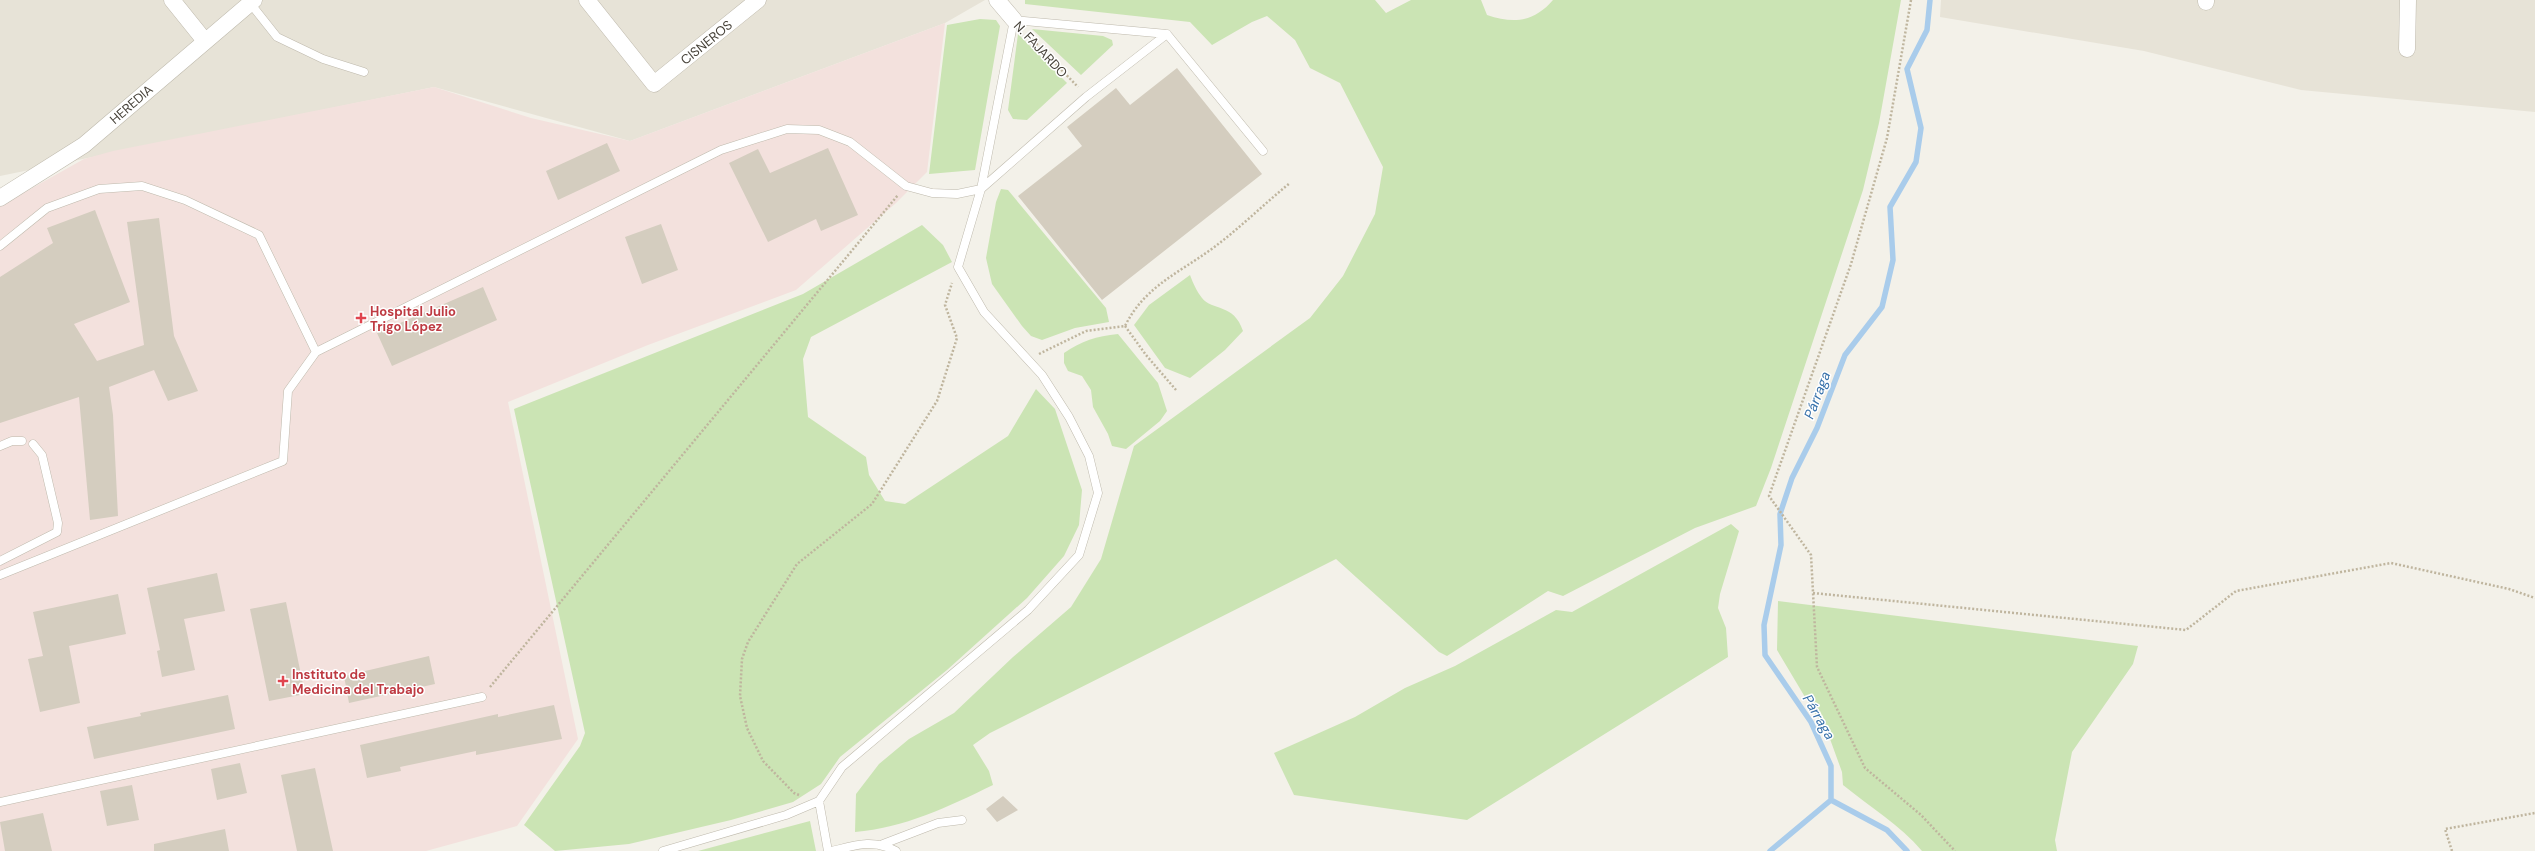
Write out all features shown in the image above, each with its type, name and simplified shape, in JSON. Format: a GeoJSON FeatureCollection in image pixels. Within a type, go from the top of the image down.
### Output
{"type":"FeatureCollection","features":[{"type":"Feature","properties":{"kind":"street"},"geometry":{"type":"LineString","coordinates":[[172,0],[205,41]]}},
{"type":"Feature","properties":{"kind":"street","name":"CISNEROS"},"geometry":{"type":"LineString","coordinates":[[587,0],[654,84],[758,0]]}},
{"type":"Feature","properties":{"kind":"street","name":"N. FAJARDO"},"geometry":{"type":"LineString","coordinates":[[997,0],[1014,20]]}},
{"type":"Feature","properties":{"kind":"street"},"geometry":{"type":"LineString","coordinates":[[2407,49],[2408,0]]}},
{"type":"Feature","properties":{"kind":"street","name":"HEREDIA"},"geometry":{"type":"LineString","coordinates":[[0,198],[84,145],[252,2]]}},
{"type":"Feature","properties":{"kind":"lane"},"geometry":{"type":"LineString","coordinates":[[252,2],[277,37],[324,59],[364,72]]}},
{"type":"Feature","properties":{"kind":"lane"},"geometry":{"type":"LineString","coordinates":[[663,851],[745,829],[786,815],[819,801],[842,767],[1028,610],[1079,555],[1098,493],[1089,456],[1046,381],[984,312],[958,267],[981,189],[1014,20],[1167,34],[1263,151]]}},
{"type":"Feature","properties":{"kind":"lane"},"geometry":{"type":"LineString","coordinates":[[0,575],[283,461],[288,391],[316,352],[721,150],[787,129],[819,130],[850,142],[906,186],[932,193],[957,194],[981,189],[1086,96],[1167,34]]}},
{"type":"Feature","properties":{"kind":"lane"},"geometry":{"type":"LineString","coordinates":[[0,246],[47,208],[99,189],[142,186],[185,200],[259,235],[316,352]]}},
{"type":"Feature","properties":{"kind":"lane"},"geometry":{"type":"LineString","coordinates":[[0,446],[12,441],[22,441]]}},
{"type":"Feature","properties":{"kind":"lane"},"geometry":{"type":"LineString","coordinates":[[0,560],[57,532],[58,523],[42,455],[33,444]]}},
{"type":"Feature","properties":{"kind":"lane"},"geometry":{"type":"LineString","coordinates":[[0,802],[482,697]]}},
{"type":"Feature","properties":{"kind":"lane"},"geometry":{"type":"LineString","coordinates":[[819,801],[828,851]]}},
{"type":"Feature","properties":{"kind":"lane"},"geometry":{"type":"LineString","coordinates":[[832,851],[849,845],[882,844],[938,823],[962,820]]}},
{"type":"Feature","properties":{"kind":"lane"},"geometry":{"type":"LineString","coordinates":[[882,844],[896,851]]}},
{"type":"Feature","properties":{"kind":"path"},"geometry":{"type":"LineString","coordinates":[[1911,0],[1888,138],[1851,264],[1769,496],[1811,555],[1812,593],[1815,598],[1817,667],[1865,768],[1921,815],[1955,851]]}},
{"type":"Feature","properties":{"kind":"path","name":"N. FAJARDO"},"geometry":{"type":"LineString","coordinates":[[1014,20],[1086,96]]}},
{"type":"Feature","properties":{"kind":"path"},"geometry":{"type":"LineString","coordinates":[[1125,326],[1133,310],[1148,293],[1214,247],[1290,183]]}},
{"type":"Feature","properties":{"kind":"path"},"geometry":{"type":"LineString","coordinates":[[482,697],[906,186]]}},
{"type":"Feature","properties":{"kind":"path"},"geometry":{"type":"LineString","coordinates":[[819,801],[794,793],[763,761],[747,728],[740,696],[742,659],[748,642],[797,564],[872,504],[937,401],[957,338],[945,305],[958,267]]}},
{"type":"Feature","properties":{"kind":"path"},"geometry":{"type":"LineString","coordinates":[[1028,360],[1086,331],[1125,326]]}},
{"type":"Feature","properties":{"kind":"path"},"geometry":{"type":"LineString","coordinates":[[1125,326],[1146,356],[1176,390]]}},
{"type":"Feature","properties":{"kind":"path"},"geometry":{"type":"LineString","coordinates":[[1812,593],[2186,630],[2236,591],[2391,563],[2509,589],[2535,598]]}},
{"type":"Feature","properties":{"kind":"path"},"geometry":{"type":"LineString","coordinates":[[2452,851],[2444,829],[2535,813]]}},
{"type":"Feature","properties":{"kind":"shaded area"},"geometry":{"type":"Polygon","coordinates":[[[0,0],[985,0],[945,23],[630,141],[434,87],[0,176],[0,0]]]}},
{"type":"Feature","properties":{"kind":"shaded area"},"geometry":{"type":"Polygon","coordinates":[[[1941,0],[2535,0],[2535,112],[2301,90],[2144,51],[1940,17],[1941,0]]]}},
{"type":"Feature","properties":{"kind":"shaded area"},"geometry":{"type":"Polygon","coordinates":[[[945,23],[927,172],[896,203],[796,290],[648,345],[508,402],[578,739],[517,826],[426,851],[0,851],[0,206],[84,159],[113,151],[434,87],[531,118],[630,141],[945,23]]]}},
{"type":"Feature","properties":{"kind":"green space"},"geometry":{"type":"Polygon","coordinates":[[[1025,0],[1375,0],[1386,13],[1411,0],[1481,0],[1487,15],[1506,20],[1515,20],[1531,17],[1546,7],[1553,0],[1901,0],[1879,123],[1863,190],[1771,468],[1756,506],[1695,528],[1563,596],[1548,591],[1447,656],[1439,652],[1336,559],[990,733],[973,745],[989,771],[993,785],[926,815],[891,826],[855,832],[856,794],[879,764],[909,739],[954,713],[1013,657],[1071,607],[1101,559],[1134,446],[1310,318],[1343,276],[1375,214],[1383,167],[1340,83],[1310,68],[1295,40],[1267,16],[1252,22],[1212,45],[1190,22],[1025,4],[1025,0]]]}},
{"type":"Feature","properties":{"kind":"green space"},"geometry":{"type":"Polygon","coordinates":[[[980,19],[996,20],[1000,26],[975,170],[929,174],[947,25],[980,19]]]}},
{"type":"Feature","properties":{"kind":"green space"},"geometry":{"type":"Polygon","coordinates":[[[1032,29],[1103,36],[1112,40],[1113,45],[1081,75],[1032,29]]]}},
{"type":"Feature","properties":{"kind":"green space"},"geometry":{"type":"Polygon","coordinates":[[[1018,34],[1067,83],[1027,120],[1013,119],[1008,110],[1018,34]]]}},
{"type":"Feature","properties":{"kind":"green space"},"geometry":{"type":"Polygon","coordinates":[[[1001,189],[1008,190],[1106,308],[1109,322],[1075,328],[1042,340],[1031,336],[1022,326],[992,284],[986,258],[996,202],[1001,189]]]}},
{"type":"Feature","properties":{"kind":"green space"},"geometry":{"type":"Polygon","coordinates":[[[922,225],[943,245],[952,262],[811,337],[803,359],[808,417],[866,457],[869,475],[885,501],[905,504],[1008,436],[1036,389],[1055,409],[1082,490],[1079,525],[1064,556],[1027,598],[947,670],[840,757],[821,784],[793,802],[731,820],[629,844],[555,851],[524,825],[580,746],[585,733],[514,409],[803,294],[922,225]]]}},
{"type":"Feature","properties":{"kind":"green space"},"geometry":{"type":"Polygon","coordinates":[[[1190,275],[1198,293],[1202,298],[1211,305],[1223,309],[1234,316],[1239,322],[1243,331],[1225,350],[1190,378],[1165,368],[1134,325],[1149,305],[1190,275]]]}},
{"type":"Feature","properties":{"kind":"green space"},"geometry":{"type":"Polygon","coordinates":[[[1118,334],[1158,383],[1167,411],[1160,421],[1126,449],[1112,446],[1108,434],[1093,407],[1091,390],[1082,376],[1068,371],[1064,363],[1064,353],[1077,345],[1103,336],[1118,334]]]}},
{"type":"Feature","properties":{"kind":"green space"},"geometry":{"type":"Polygon","coordinates":[[[1731,524],[1739,531],[1720,594],[1718,608],[1726,628],[1728,657],[1467,820],[1294,795],[1274,753],[1355,717],[1405,688],[1455,666],[1556,610],[1572,612],[1731,524]]]}},
{"type":"Feature","properties":{"kind":"green space"},"geometry":{"type":"Polygon","coordinates":[[[1778,601],[2138,646],[2133,664],[2072,752],[2055,840],[2057,851],[1922,851],[1894,824],[1843,785],[1842,772],[1830,739],[1777,650],[1778,601]]]}},
{"type":"Feature","properties":{"kind":"green space"},"geometry":{"type":"Polygon","coordinates":[[[810,821],[816,851],[698,851],[810,821]]]}},
{"type":"Feature","properties":{"kind":"building"},"geometry":{"type":"Polygon","coordinates":[[[1177,68],[1262,174],[1102,300],[1018,196],[1082,146],[1067,127],[1116,88],[1130,105],[1177,68]]]}},
{"type":"Feature","properties":{"kind":"building"},"geometry":{"type":"Polygon","coordinates":[[[607,143],[620,171],[558,200],[546,171],[607,143]]]}},
{"type":"Feature","properties":{"kind":"building"},"geometry":{"type":"Polygon","coordinates":[[[828,148],[858,215],[821,231],[816,219],[768,242],[729,163],[758,149],[770,173],[828,148]]]}},
{"type":"Feature","properties":{"kind":"building"},"geometry":{"type":"Polygon","coordinates":[[[95,210],[130,302],[74,324],[97,361],[144,345],[127,222],[159,218],[174,336],[198,391],[168,401],[154,370],[109,387],[113,415],[118,516],[90,520],[79,397],[0,423],[0,277],[53,243],[47,228],[95,210]]]}},
{"type":"Feature","properties":{"kind":"building"},"geometry":{"type":"Polygon","coordinates":[[[661,224],[678,270],[642,284],[625,237],[661,224]]]}},
{"type":"Feature","properties":{"kind":"building"},"geometry":{"type":"Polygon","coordinates":[[[483,287],[497,320],[392,366],[377,333],[483,287]]]}},
{"type":"Feature","properties":{"kind":"building"},"geometry":{"type":"Polygon","coordinates":[[[217,573],[225,611],[184,619],[195,670],[162,677],[157,651],[160,650],[147,588],[217,573]]]}},
{"type":"Feature","properties":{"kind":"building"},"geometry":{"type":"Polygon","coordinates":[[[118,594],[126,634],[69,646],[80,703],[40,712],[28,659],[43,656],[33,612],[118,594]]]}},
{"type":"Feature","properties":{"kind":"building"},"geometry":{"type":"Polygon","coordinates":[[[286,602],[305,694],[269,701],[250,609],[286,602]]]}},
{"type":"Feature","properties":{"kind":"building"},"geometry":{"type":"Polygon","coordinates":[[[429,656],[435,684],[349,703],[344,676],[429,656]]]}},
{"type":"Feature","properties":{"kind":"building"},"geometry":{"type":"Polygon","coordinates":[[[228,695],[235,729],[94,759],[87,727],[141,716],[140,713],[228,695]]]}},
{"type":"Feature","properties":{"kind":"building"},"geometry":{"type":"Polygon","coordinates":[[[554,705],[562,739],[476,755],[476,751],[400,767],[401,771],[367,778],[360,745],[498,714],[498,717],[554,705]]]}},
{"type":"Feature","properties":{"kind":"building"},"geometry":{"type":"Polygon","coordinates":[[[240,763],[247,793],[217,800],[211,769],[240,763]]]}},
{"type":"Feature","properties":{"kind":"building"},"geometry":{"type":"Polygon","coordinates":[[[315,768],[333,851],[297,851],[281,775],[315,768]]]}},
{"type":"Feature","properties":{"kind":"building"},"geometry":{"type":"Polygon","coordinates":[[[132,785],[139,820],[107,826],[100,791],[132,785]]]}},
{"type":"Feature","properties":{"kind":"building"},"geometry":{"type":"Polygon","coordinates":[[[1003,796],[1018,810],[997,822],[986,809],[1003,796]]]}},
{"type":"Feature","properties":{"kind":"building"},"geometry":{"type":"Polygon","coordinates":[[[43,813],[52,851],[5,851],[0,822],[43,813]]]}},
{"type":"Feature","properties":{"kind":"building"},"geometry":{"type":"Polygon","coordinates":[[[225,829],[229,851],[154,851],[154,844],[225,829]]]}},
{"type":"Feature","properties":{"kind":"waterway","name":"Párraga"},"geometry":{"type":"LineString","coordinates":[[1831,800],[1831,766],[1811,722],[1765,655],[1764,625],[1781,545],[1780,514],[1792,478],[1817,428],[1845,355],[1882,307],[1893,260],[1890,207],[1916,162],[1921,128],[1907,69],[1927,30],[1930,0]]}},
{"type":"Feature","properties":{"kind":"waterway"},"geometry":{"type":"LineString","coordinates":[[1831,800],[1887,830],[1907,851]]}},
{"type":"Feature","properties":{"kind":"waterway"},"geometry":{"type":"LineString","coordinates":[[1770,851],[1831,800]]}},
{"type":"Feature","properties":{"kind":"place","name":"Hospital Julio Trigo López"},"geometry":{"type":"Point","coordinates":[361,318]}},
{"type":"Feature","properties":{"kind":"place","name":"Instituto de Medicina del Trabajo"},"geometry":{"type":"Point","coordinates":[283,681]}}]}
